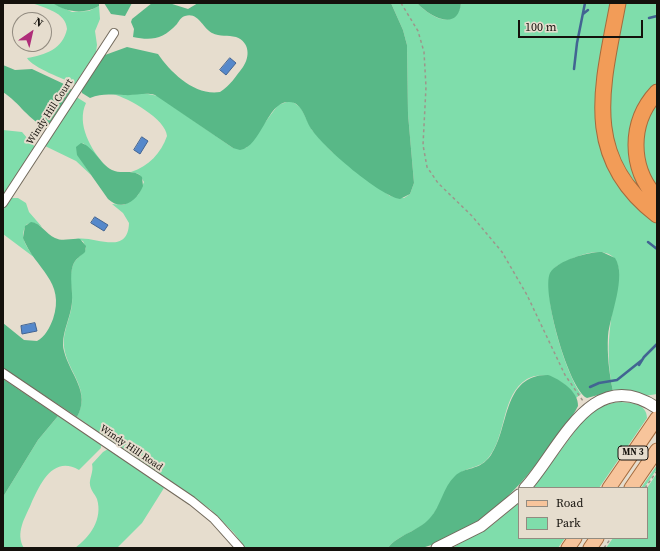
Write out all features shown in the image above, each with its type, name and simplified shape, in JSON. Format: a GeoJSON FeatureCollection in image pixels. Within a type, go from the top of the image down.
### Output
{"type":"FeatureCollection","features":[{"type":"Feature","properties":{"kind":"highway"},"geometry":{"type":"LineString","coordinates":[[618,3],[603,86],[602,111],[605,136],[611,155],[625,181],[640,200],[657,215]]}},
{"type":"Feature","properties":{"kind":"highway"},"geometry":{"type":"LineString","coordinates":[[657,92],[642,114],[637,130],[635,145],[636,156],[641,174],[657,198]]}},
{"type":"Feature","properties":{"kind":"main road","name":"MN 3"},"geometry":{"type":"LineString","coordinates":[[610,487],[657,418]]}},
{"type":"Feature","properties":{"kind":"main road","name":"MN 3"},"geometry":{"type":"LineString","coordinates":[[632,487],[657,450]]}},
{"type":"Feature","properties":{"kind":"main road"},"geometry":{"type":"LineString","coordinates":[[568,548],[574,539]]}},
{"type":"Feature","properties":{"kind":"main road"},"geometry":{"type":"LineString","coordinates":[[590,548],[596,539]]}},
{"type":"Feature","properties":{"kind":"street","name":"Windy Hill Court"},"geometry":{"type":"LineString","coordinates":[[3,203],[114,33]]}},
{"type":"Feature","properties":{"kind":"street","name":"Windy Hill Road"},"geometry":{"type":"LineString","coordinates":[[3,373],[192,501],[214,519],[240,548]]}},
{"type":"Feature","properties":{"kind":"street"},"geometry":{"type":"LineString","coordinates":[[526,487],[574,422],[587,408],[602,400],[621,396],[641,400],[657,408]]}},
{"type":"Feature","properties":{"kind":"street"},"geometry":{"type":"LineString","coordinates":[[437,548],[481,526],[518,496]]}},
{"type":"Feature","properties":{"kind":"path"},"geometry":{"type":"LineString","coordinates":[[401,3],[418,31],[424,52],[426,87],[423,145],[427,167],[438,183],[472,216],[502,252],[527,295],[565,375],[587,408]]}},
{"type":"Feature","properties":{"kind":"path"},"geometry":{"type":"LineString","coordinates":[[646,487],[657,471]]}},
{"type":"Feature","properties":{"kind":"path"},"geometry":{"type":"LineString","coordinates":[[604,548],[610,539]]}},
{"type":"Feature","properties":{"kind":"green space"},"geometry":{"type":"Polygon","coordinates":[[[32,3],[52,3],[72,12],[89,11],[99,6],[100,19],[95,31],[97,45],[96,52],[75,84],[35,66],[27,58],[52,52],[52,50],[62,42],[65,36],[67,29],[63,18],[48,9],[32,3]]]}},
{"type":"Feature","properties":{"kind":"green space"},"geometry":{"type":"Polygon","coordinates":[[[52,3],[99,3],[99,6],[87,11],[75,11],[63,9],[52,3]]]}},
{"type":"Feature","properties":{"kind":"green space"},"geometry":{"type":"Polygon","coordinates":[[[104,3],[132,3],[125,16],[111,14],[104,3]]]}},
{"type":"Feature","properties":{"kind":"green space"},"geometry":{"type":"Polygon","coordinates":[[[152,3],[169,3],[188,9],[198,3],[391,3],[403,30],[407,45],[408,114],[414,183],[410,194],[400,199],[391,196],[367,181],[340,159],[318,138],[303,112],[293,103],[288,102],[281,104],[275,109],[253,141],[247,147],[240,150],[233,148],[155,95],[99,95],[90,98],[82,93],[81,89],[105,55],[127,47],[158,54],[170,69],[184,82],[193,87],[211,92],[220,92],[227,87],[243,67],[248,54],[244,42],[236,37],[212,33],[194,16],[190,15],[181,18],[172,29],[157,38],[146,39],[133,37],[134,29],[131,22],[132,19],[152,3]]]}},
{"type":"Feature","properties":{"kind":"green space"},"geometry":{"type":"Polygon","coordinates":[[[391,3],[417,3],[435,17],[448,19],[454,17],[458,12],[461,3],[613,3],[597,99],[635,203],[657,224],[657,394],[641,395],[613,391],[610,375],[609,346],[611,319],[619,275],[618,265],[614,258],[608,254],[593,252],[585,254],[555,268],[552,272],[549,283],[552,315],[562,353],[575,384],[581,394],[576,398],[561,382],[548,376],[534,376],[527,379],[519,386],[508,405],[495,448],[486,461],[456,476],[430,519],[420,527],[397,540],[388,548],[245,548],[234,533],[210,509],[77,417],[81,407],[82,398],[77,381],[69,365],[64,347],[65,331],[72,305],[72,270],[74,262],[86,248],[83,241],[76,239],[117,242],[123,239],[127,233],[129,223],[123,213],[112,204],[124,205],[138,195],[144,182],[139,174],[131,172],[154,158],[167,136],[165,129],[153,116],[128,100],[113,94],[125,95],[143,93],[158,96],[233,148],[246,148],[278,105],[293,102],[301,108],[312,130],[331,151],[390,196],[404,198],[410,194],[414,183],[408,114],[407,45],[403,30],[391,3]]]}},
{"type":"Feature","properties":{"kind":"green space"},"geometry":{"type":"Polygon","coordinates":[[[417,3],[461,3],[459,12],[455,17],[449,20],[435,17],[417,3]]]}},
{"type":"Feature","properties":{"kind":"green space"},"geometry":{"type":"Polygon","coordinates":[[[623,3],[657,3],[657,85],[639,109],[647,200],[615,153],[606,110],[623,3]]]}},
{"type":"Feature","properties":{"kind":"green space"},"geometry":{"type":"Polygon","coordinates":[[[3,65],[15,70],[32,69],[64,84],[72,90],[47,128],[34,121],[3,92],[3,65]]]}},
{"type":"Feature","properties":{"kind":"green space"},"geometry":{"type":"Polygon","coordinates":[[[76,98],[86,103],[83,111],[83,119],[86,136],[95,152],[105,165],[83,143],[77,153],[91,175],[76,161],[45,146],[76,98]]]}},
{"type":"Feature","properties":{"kind":"green space"},"geometry":{"type":"Polygon","coordinates":[[[657,100],[657,190],[645,168],[642,131],[657,100]]]}},
{"type":"Feature","properties":{"kind":"green space"},"geometry":{"type":"Polygon","coordinates":[[[3,130],[22,132],[35,147],[3,196],[3,130]]]}},
{"type":"Feature","properties":{"kind":"green space"},"geometry":{"type":"Polygon","coordinates":[[[81,143],[89,148],[112,170],[131,172],[139,174],[142,177],[143,186],[133,200],[124,205],[119,205],[108,199],[77,155],[76,147],[81,143]]]}},
{"type":"Feature","properties":{"kind":"green space"},"geometry":{"type":"Polygon","coordinates":[[[11,198],[18,198],[26,203],[29,212],[42,227],[35,223],[27,224],[24,228],[23,237],[29,250],[35,258],[3,234],[3,210],[11,198]]]}},
{"type":"Feature","properties":{"kind":"green space"},"geometry":{"type":"Polygon","coordinates":[[[31,222],[41,226],[55,238],[61,240],[80,239],[86,246],[85,252],[79,257],[72,269],[72,302],[63,339],[64,351],[67,360],[81,391],[81,408],[77,417],[3,368],[3,323],[24,340],[37,341],[49,328],[56,306],[52,285],[28,249],[23,238],[25,226],[31,222]]]}},
{"type":"Feature","properties":{"kind":"green space"},"geometry":{"type":"Polygon","coordinates":[[[602,252],[615,258],[619,275],[619,285],[608,336],[610,377],[613,391],[587,398],[580,391],[572,378],[565,360],[553,318],[549,299],[548,283],[550,273],[560,264],[589,253],[602,252]]]}},
{"type":"Feature","properties":{"kind":"green space"},"geometry":{"type":"Polygon","coordinates":[[[548,375],[563,383],[572,391],[578,406],[526,477],[496,508],[461,532],[442,541],[418,549],[388,548],[397,540],[430,518],[437,508],[451,480],[455,476],[463,471],[482,464],[491,455],[497,444],[509,404],[522,384],[533,377],[548,375]]]}},
{"type":"Feature","properties":{"kind":"green space"},"geometry":{"type":"Polygon","coordinates":[[[3,379],[58,416],[38,440],[3,497],[3,379]]]}},
{"type":"Feature","properties":{"kind":"green space"},"geometry":{"type":"Polygon","coordinates":[[[621,402],[638,405],[642,407],[647,418],[600,487],[534,487],[584,419],[592,412],[610,404],[621,402]]]}},
{"type":"Feature","properties":{"kind":"green space"},"geometry":{"type":"Polygon","coordinates":[[[58,416],[101,445],[101,448],[79,470],[70,466],[62,466],[55,469],[43,480],[22,526],[20,537],[24,548],[3,548],[3,497],[38,440],[58,416]]]}},
{"type":"Feature","properties":{"kind":"green space"},"geometry":{"type":"Polygon","coordinates":[[[108,449],[164,488],[142,523],[117,548],[75,548],[86,539],[97,520],[97,499],[90,485],[92,464],[103,452],[108,449]]]}},
{"type":"Feature","properties":{"kind":"green space"},"geometry":{"type":"Polygon","coordinates":[[[657,465],[657,469],[645,487],[642,487],[657,465]]]}},
{"type":"Feature","properties":{"kind":"green space"},"geometry":{"type":"Polygon","coordinates":[[[657,473],[657,548],[606,548],[612,539],[648,539],[648,487],[657,473]]]}},
{"type":"Feature","properties":{"kind":"green space"},"geometry":{"type":"Polygon","coordinates":[[[518,504],[518,539],[564,539],[558,548],[452,548],[491,526],[518,504]]]}},
{"type":"Feature","properties":{"kind":"water"},"geometry":{"type":"Polygon","coordinates":[[[230,58],[236,63],[226,75],[220,70],[230,58]]]}},
{"type":"Feature","properties":{"kind":"water"},"geometry":{"type":"Polygon","coordinates":[[[142,137],[148,141],[140,154],[134,150],[142,137]]]}},
{"type":"Feature","properties":{"kind":"water"},"geometry":{"type":"Polygon","coordinates":[[[95,217],[108,225],[104,231],[91,223],[95,217]]]}},
{"type":"Feature","properties":{"kind":"water"},"geometry":{"type":"Polygon","coordinates":[[[35,323],[37,331],[22,334],[21,326],[35,323]]]}},
{"type":"Feature","properties":{"kind":"waterway"},"geometry":{"type":"LineString","coordinates":[[574,69],[577,43],[585,3]]}},
{"type":"Feature","properties":{"kind":"waterway"},"geometry":{"type":"LineString","coordinates":[[583,14],[588,10]]}},
{"type":"Feature","properties":{"kind":"waterway"},"geometry":{"type":"LineString","coordinates":[[649,18],[657,16]]}},
{"type":"Feature","properties":{"kind":"waterway"},"geometry":{"type":"LineString","coordinates":[[648,242],[657,249]]}},
{"type":"Feature","properties":{"kind":"waterway"},"geometry":{"type":"LineString","coordinates":[[639,365],[644,357],[657,344]]}},
{"type":"Feature","properties":{"kind":"waterway"},"geometry":{"type":"LineString","coordinates":[[590,387],[599,383],[617,380],[642,360]]}}]}
